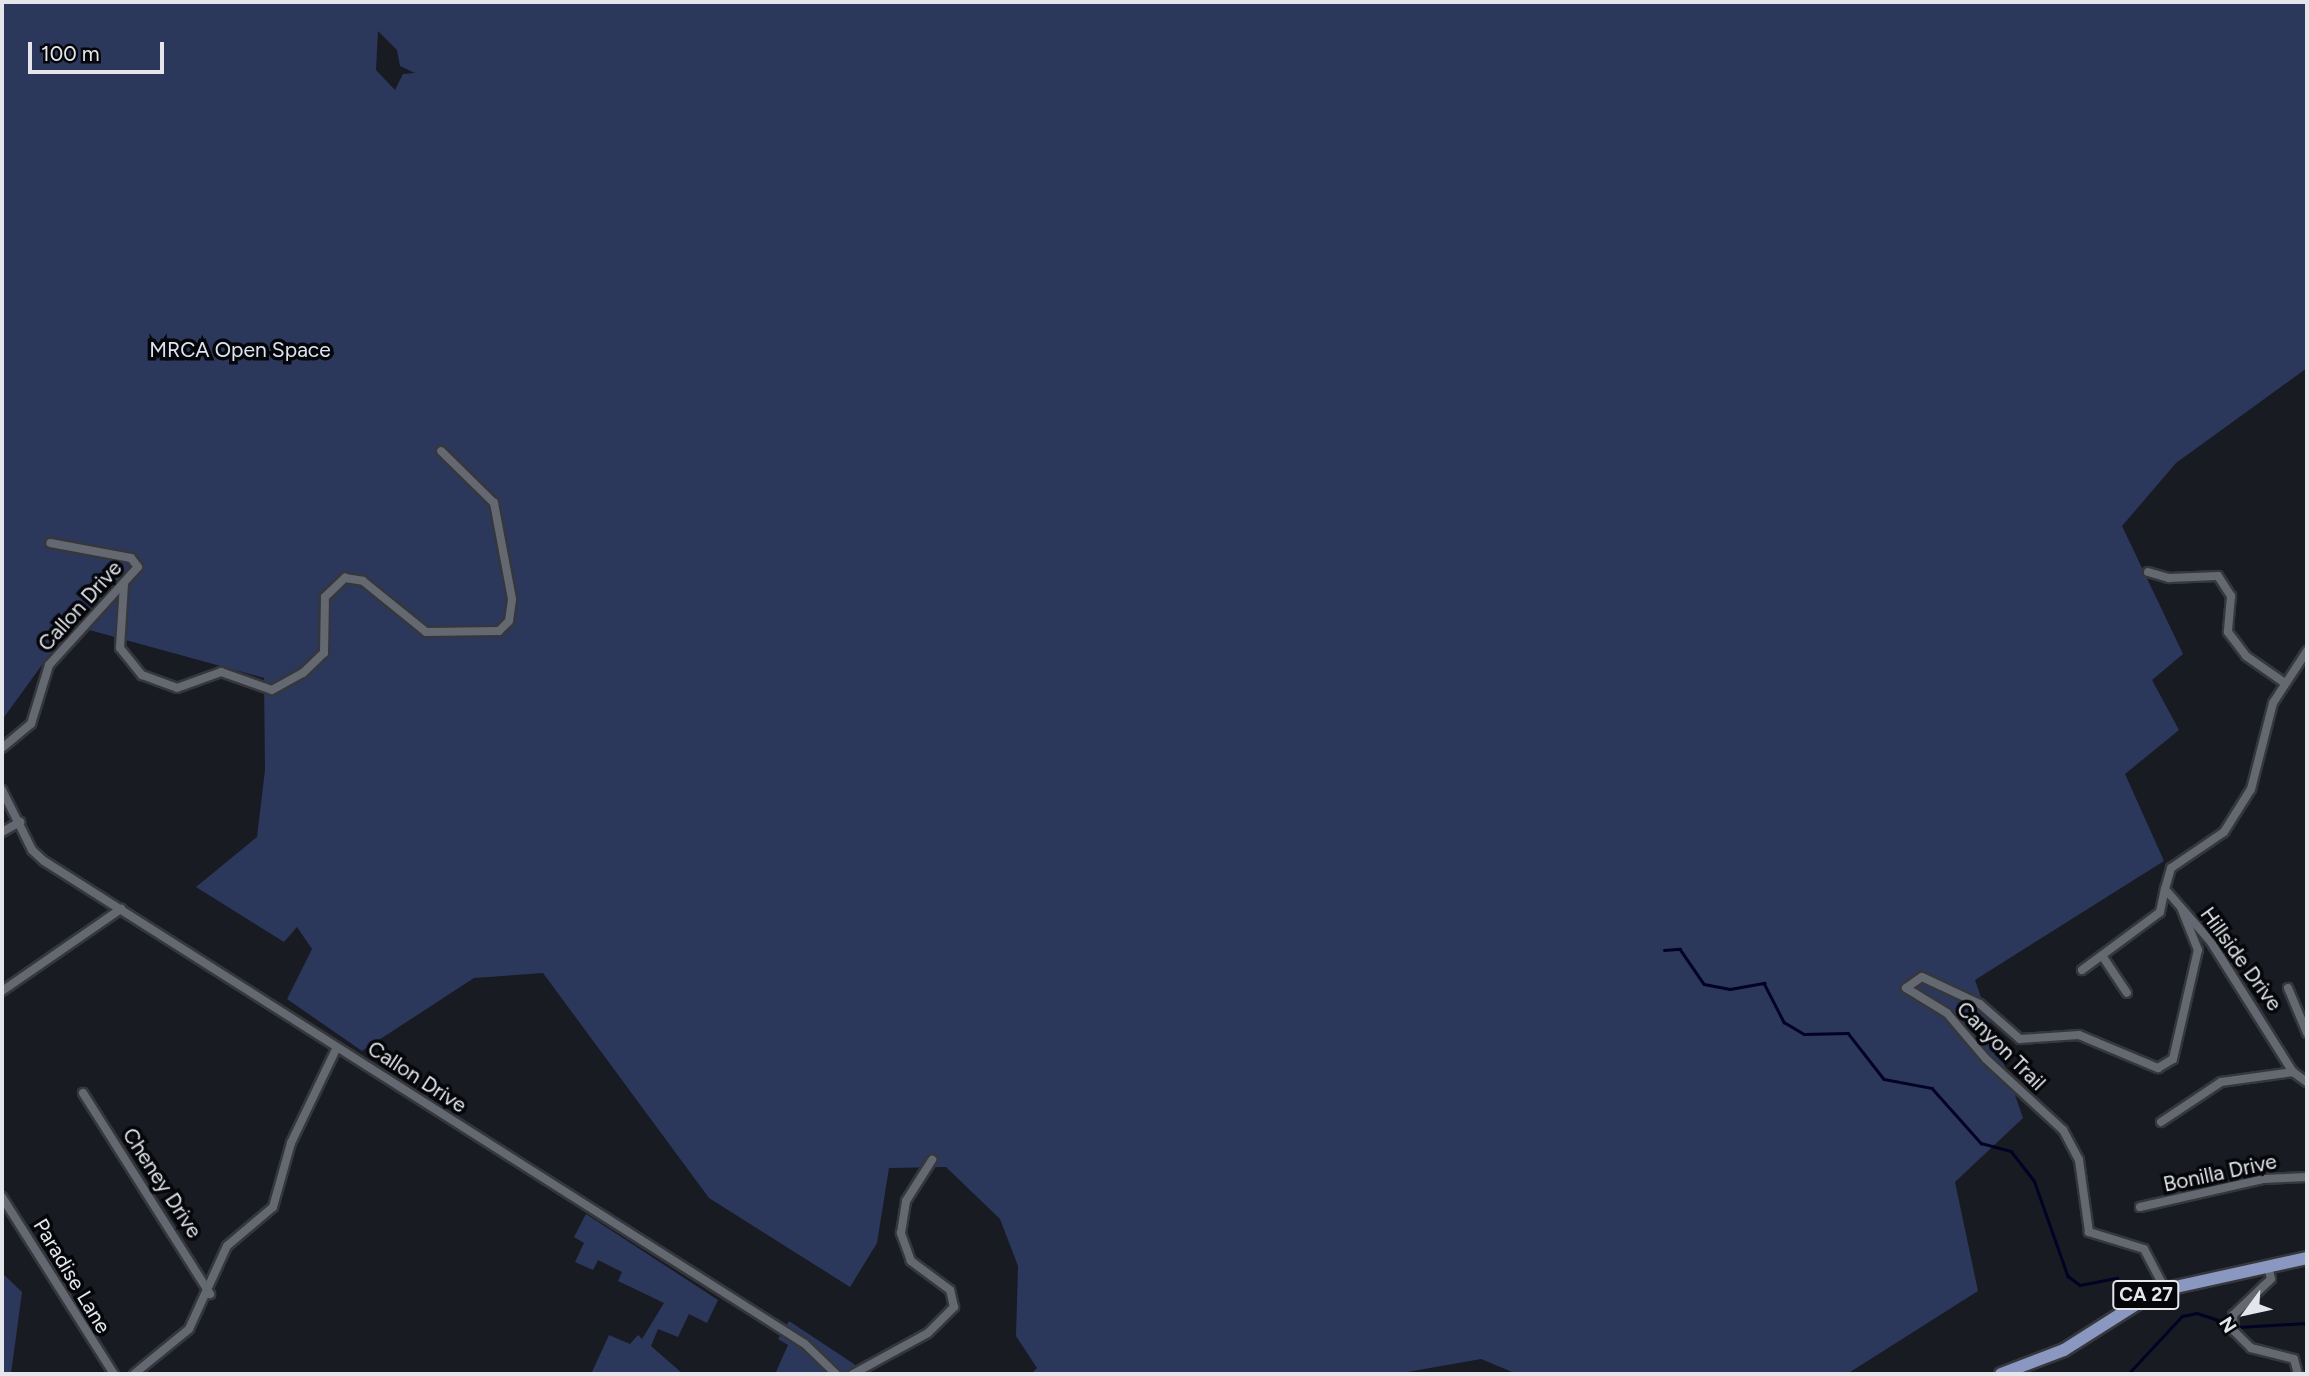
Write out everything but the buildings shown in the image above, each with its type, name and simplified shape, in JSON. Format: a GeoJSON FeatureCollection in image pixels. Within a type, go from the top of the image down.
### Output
{"type":"FeatureCollection","features":[{"type":"Feature","properties":{"kind":"main road","name":"CA 27"},"geometry":{"type":"LineString","coordinates":[[2001,1374],[2020,1371],[2165,1289],[2307,1258]]}},
{"type":"Feature","properties":{"kind":"street"},"geometry":{"type":"LineString","coordinates":[[124,584],[120,648],[142,675],[177,688],[224,673],[272,690],[322,658],[325,597],[345,578],[363,581],[435,634],[505,627],[512,599],[494,503],[441,451]]}},
{"type":"Feature","properties":{"kind":"street","name":"Callon Drive"},"geometry":{"type":"LineString","coordinates":[[2,747],[31,724],[49,665],[138,567],[131,558],[50,543]]}},
{"type":"Feature","properties":{"kind":"street"},"geometry":{"type":"LineString","coordinates":[[2148,572],[2169,578],[2218,576],[2231,596],[2228,632],[2246,656],[2281,681]]}},
{"type":"Feature","properties":{"kind":"street"},"geometry":{"type":"LineString","coordinates":[[2082,970],[2160,912],[2171,868],[2224,832],[2252,789],[2281,681],[2307,651]]}},
{"type":"Feature","properties":{"kind":"street","name":"Callon Drive"},"geometry":{"type":"LineString","coordinates":[[2,790],[44,861],[805,1344],[836,1374]]}},
{"type":"Feature","properties":{"kind":"street"},"geometry":{"type":"LineString","coordinates":[[2,832],[20,822]]}},
{"type":"Feature","properties":{"kind":"street","name":"Hillside Drive"},"geometry":{"type":"LineString","coordinates":[[2165,889],[2211,942],[2293,1072],[2307,1082]]}},
{"type":"Feature","properties":{"kind":"street"},"geometry":{"type":"LineString","coordinates":[[2,991],[121,909]]}},
{"type":"Feature","properties":{"kind":"street","name":"Canyon Trail"},"geometry":{"type":"LineString","coordinates":[[2165,1289],[2144,1249],[2088,1232],[2079,1160],[2063,1130],[1986,1059],[1947,1013],[1906,988],[1922,977],[1980,1004],[2020,1039],[2079,1035],[2158,1068],[2173,1059],[2198,950],[2182,910]]}},
{"type":"Feature","properties":{"kind":"street"},"geometry":{"type":"LineString","coordinates":[[2103,957],[2127,993]]}},
{"type":"Feature","properties":{"kind":"street"},"geometry":{"type":"LineString","coordinates":[[2288,988],[2307,1033]]}},
{"type":"Feature","properties":{"kind":"street","name":"Cheney Drive"},"geometry":{"type":"LineString","coordinates":[[134,1374],[190,1329],[211,1294],[228,1246],[273,1207],[291,1143],[337,1047]]}},
{"type":"Feature","properties":{"kind":"street"},"geometry":{"type":"LineString","coordinates":[[2161,1122],[2221,1082],[2293,1072]]}},
{"type":"Feature","properties":{"kind":"street","name":"Cheney Drive"},"geometry":{"type":"LineString","coordinates":[[83,1093],[211,1294]]}},
{"type":"Feature","properties":{"kind":"street"},"geometry":{"type":"LineString","coordinates":[[853,1374],[928,1333],[954,1307],[950,1290],[904,1250],[906,1200],[932,1160]]}},
{"type":"Feature","properties":{"kind":"street","name":"Bonilla Drive"},"geometry":{"type":"LineString","coordinates":[[2140,1207],[2263,1179],[2307,1177]]}},
{"type":"Feature","properties":{"kind":"street","name":"Paradise Lane"},"geometry":{"type":"LineString","coordinates":[[2,1197],[114,1374]]}},
{"type":"Feature","properties":{"kind":"street"},"geometry":{"type":"LineString","coordinates":[[2269,1266],[2271,1279],[2232,1317],[2236,1335],[2251,1348],[2296,1362],[2307,1358]]}},
{"type":"Feature","properties":{"kind":"street"},"geometry":{"type":"LineString","coordinates":[[2296,1362],[2298,1374]]}},
{"type":"Feature","properties":{"kind":"green space","name":"MRCA Open Space"},"geometry":{"type":"Polygon","coordinates":[[[2,2],[2307,2],[2307,368],[2176,463],[2122,526],[2183,654],[2152,680],[2179,730],[2125,774],[2164,861],[1975,980],[2023,1118],[1955,1182],[1978,1291],[1847,1374],[1517,1374],[1481,1359],[1396,1374],[1031,1374],[1037,1368],[1016,1336],[1018,1266],[1000,1219],[946,1167],[889,1168],[877,1243],[850,1287],[709,1198],[543,973],[474,978],[362,1051],[287,999],[312,949],[297,927],[284,942],[196,887],[257,837],[265,770],[264,678],[71,625],[2,720],[2,2]],[[378,31],[376,70],[395,90],[403,74],[415,73],[400,66],[397,50],[378,31]]]}},
{"type":"Feature","properties":{"kind":"green space"},"geometry":{"type":"Polygon","coordinates":[[[586,1214],[718,1300],[707,1323],[689,1314],[678,1337],[658,1329],[651,1346],[683,1374],[591,1374],[609,1335],[630,1344],[638,1335],[642,1339],[664,1303],[618,1281],[622,1272],[598,1260],[593,1270],[575,1262],[584,1243],[574,1237],[586,1214]]]}},
{"type":"Feature","properties":{"kind":"green space"},"geometry":{"type":"Polygon","coordinates":[[[2,1273],[22,1292],[11,1374],[2,1374],[2,1273]]]}},
{"type":"Feature","properties":{"kind":"green space"},"geometry":{"type":"Polygon","coordinates":[[[789,1321],[869,1374],[775,1374],[788,1345],[778,1339],[789,1321]]]}},
{"type":"Feature","properties":{"kind":"waterway"},"geometry":{"type":"LineString","coordinates":[[1664,950],[1680,949],[1704,984],[1730,989],[1764,983],[1784,1022],[1804,1034],[1848,1033],[1884,1079],[1932,1088],[1981,1143],[2011,1151],[2034,1180],[2068,1276],[2080,1285],[2117,1278]]}},
{"type":"Feature","properties":{"kind":"waterway"},"geometry":{"type":"LineString","coordinates":[[2128,1374],[2182,1316],[2197,1313],[2239,1327],[2307,1323]]}},
{"type":"Feature","properties":{"kind":"waterway"},"geometry":{"type":"LineString","coordinates":[[2,1322],[2,1344]]}},
{"type":"Feature","properties":{"kind":"waterway"},"geometry":{"type":"LineString","coordinates":[[2,1357],[2,1373]]}}]}
